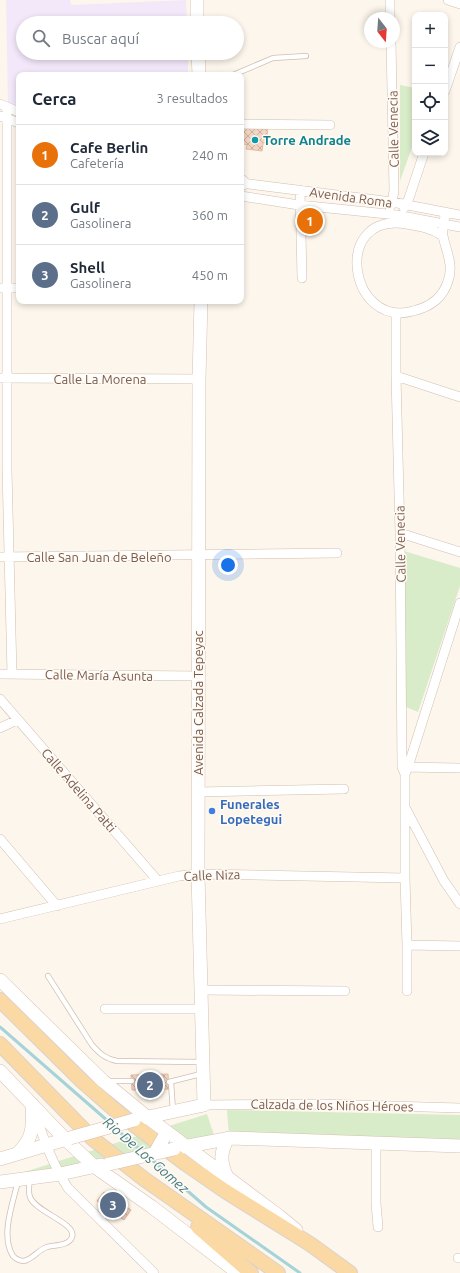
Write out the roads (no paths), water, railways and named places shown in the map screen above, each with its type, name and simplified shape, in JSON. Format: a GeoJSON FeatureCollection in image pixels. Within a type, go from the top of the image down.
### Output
{"type":"FeatureCollection","features":[{"type":"Feature","properties":{"kind":"main road"},"geometry":{"type":"LineString","coordinates":[[0,1000],[82,1081],[116,1111],[186,1164],[261,1214],[310,1244],[350,1273]]}},
{"type":"Feature","properties":{"kind":"main road"},"geometry":{"type":"LineString","coordinates":[[0,1044],[93,1139],[144,1179],[278,1273]]}},
{"type":"Feature","properties":{"kind":"main road"},"geometry":{"type":"LineString","coordinates":[[0,1053],[68,1122],[93,1139]]}},
{"type":"Feature","properties":{"kind":"main road"},"geometry":{"type":"LineString","coordinates":[[144,1179],[251,1273]]}},
{"type":"Feature","properties":{"kind":"street"},"geometry":{"type":"LineString","coordinates":[[197,0],[197,16]]}},
{"type":"Feature","properties":{"kind":"street"},"geometry":{"type":"LineString","coordinates":[[390,0],[390,12]]}},
{"type":"Feature","properties":{"kind":"street"},"geometry":{"type":"LineString","coordinates":[[448,0],[460,4]]}},
{"type":"Feature","properties":{"kind":"street"},"geometry":{"type":"LineString","coordinates":[[447,84],[460,47]]}},
{"type":"Feature","properties":{"kind":"street","name":"Calle Venecia"},"geometry":{"type":"LineString","coordinates":[[388,219],[394,191],[391,48]]}},
{"type":"Feature","properties":{"kind":"street"},"geometry":{"type":"LineString","coordinates":[[198,60],[199,72]]}},
{"type":"Feature","properties":{"kind":"street"},"geometry":{"type":"LineString","coordinates":[[12,674],[5,557],[3,378],[5,166],[3,117],[4,106],[16,111]]}},
{"type":"Feature","properties":{"kind":"street"},"geometry":{"type":"LineString","coordinates":[[3,117],[16,122]]}},
{"type":"Feature","properties":{"kind":"street"},"geometry":{"type":"LineString","coordinates":[[244,124],[330,125]]}},
{"type":"Feature","properties":{"kind":"street"},"geometry":{"type":"LineString","coordinates":[[396,215],[406,204],[423,156]]}},
{"type":"Feature","properties":{"kind":"street","name":"Avenida Roma"},"geometry":{"type":"LineString","coordinates":[[244,182],[406,204],[460,215]]}},
{"type":"Feature","properties":{"kind":"street"},"geometry":{"type":"LineString","coordinates":[[300,190],[299,205],[302,278]]}},
{"type":"Feature","properties":{"kind":"street","name":"Avenida Roma"},"geometry":{"type":"LineString","coordinates":[[244,196],[388,219],[396,215],[460,227]]}},
{"type":"Feature","properties":{"kind":"street"},"geometry":{"type":"LineString","coordinates":[[443,236],[433,229],[400,223],[388,219],[371,230],[365,236],[359,247],[357,267],[361,283],[369,298],[375,305],[396,314],[413,312],[430,305],[442,293],[449,280],[450,270],[449,257],[443,236],[446,212]]}},
{"type":"Feature","properties":{"kind":"street"},"geometry":{"type":"LineString","coordinates":[[4,288],[16,288]]}},
{"type":"Feature","properties":{"kind":"street","name":"Avenida Calzada Tepeyac"},"geometry":{"type":"LineString","coordinates":[[201,304],[198,556],[198,874],[204,1105]]}},
{"type":"Feature","properties":{"kind":"street","name":"Calle Venecia"},"geometry":{"type":"LineString","coordinates":[[396,314],[396,376],[405,769],[407,991]]}},
{"type":"Feature","properties":{"kind":"street"},"geometry":{"type":"LineString","coordinates":[[396,376],[460,397]]}},
{"type":"Feature","properties":{"kind":"street","name":"Calle La Morena"},"geometry":{"type":"LineString","coordinates":[[3,378],[199,379]]}},
{"type":"Feature","properties":{"kind":"street"},"geometry":{"type":"LineString","coordinates":[[400,533],[460,552]]}},
{"type":"Feature","properties":{"kind":"street","name":"Calle San Juan de Beleño"},"geometry":{"type":"LineString","coordinates":[[5,557],[198,556],[337,553]]}},
{"type":"Feature","properties":{"kind":"street"},"geometry":{"type":"LineString","coordinates":[[460,603],[405,769],[460,768]]}},
{"type":"Feature","properties":{"kind":"street","name":"Calle María Asunta"},"geometry":{"type":"LineString","coordinates":[[0,674],[198,676]]}},
{"type":"Feature","properties":{"kind":"street","name":"Calle Adelina Patti"},"geometry":{"type":"LineString","coordinates":[[0,699],[158,881]]}},
{"type":"Feature","properties":{"kind":"street"},"geometry":{"type":"LineString","coordinates":[[0,728],[17,720]]}},
{"type":"Feature","properties":{"kind":"street"},"geometry":{"type":"LineString","coordinates":[[198,792],[344,789]]}},
{"type":"Feature","properties":{"kind":"street"},"geometry":{"type":"LineString","coordinates":[[405,808],[444,881],[460,904]]}},
{"type":"Feature","properties":{"kind":"street"},"geometry":{"type":"LineString","coordinates":[[0,839],[57,906]]}},
{"type":"Feature","properties":{"kind":"street","name":"Calle Niza"},"geometry":{"type":"LineString","coordinates":[[0,919],[180,876],[198,874],[405,878]]}},
{"type":"Feature","properties":{"kind":"street"},"geometry":{"type":"LineString","coordinates":[[407,945],[460,946]]}},
{"type":"Feature","properties":{"kind":"street"},"geometry":{"type":"LineString","coordinates":[[0,980],[103,1081],[147,1117],[164,1134],[181,1148],[227,1177],[279,1216],[300,1233],[310,1244]]}},
{"type":"Feature","properties":{"kind":"street"},"geometry":{"type":"LineString","coordinates":[[201,990],[345,991]]}},
{"type":"Feature","properties":{"kind":"street"},"geometry":{"type":"LineString","coordinates":[[105,1009],[201,1009]]}},
{"type":"Feature","properties":{"kind":"street"},"geometry":{"type":"LineString","coordinates":[[0,1071],[95,1166],[238,1273]]}},
{"type":"Feature","properties":{"kind":"street"},"geometry":{"type":"LineString","coordinates":[[32,1104],[46,1145],[68,1188],[154,1273]]}},
{"type":"Feature","properties":{"kind":"street"},"geometry":{"type":"LineString","coordinates":[[18,1153],[26,1146],[32,1133],[32,1104]]}},
{"type":"Feature","properties":{"kind":"street","name":"Calzada de los Niños Héroes"},"geometry":{"type":"LineString","coordinates":[[204,1105],[321,1104],[460,1108]]}},
{"type":"Feature","properties":{"kind":"street"},"geometry":{"type":"LineString","coordinates":[[0,1159],[134,1120],[204,1105]]}},
{"type":"Feature","properties":{"kind":"street"},"geometry":{"type":"LineString","coordinates":[[155,1153],[164,1134]]}},
{"type":"Feature","properties":{"kind":"street"},"geometry":{"type":"LineString","coordinates":[[227,1177],[221,1158],[223,1148],[228,1138]]}},
{"type":"Feature","properties":{"kind":"street"},"geometry":{"type":"LineString","coordinates":[[0,1182],[60,1174],[228,1138],[460,1146]]}},
{"type":"Feature","properties":{"kind":"street"},"geometry":{"type":"LineString","coordinates":[[376,1142],[376,1203],[378,1228]]}},
{"type":"Feature","properties":{"kind":"lane"},"geometry":{"type":"LineString","coordinates":[[239,72],[273,58],[306,56]]}},
{"type":"Feature","properties":{"kind":"lane"},"geometry":{"type":"LineString","coordinates":[[48,976],[99,1054],[117,1062],[203,1068]]}},
{"type":"Feature","properties":{"kind":"lane"},"geometry":{"type":"LineString","coordinates":[[173,1111],[170,1082],[203,1068]]}},
{"type":"Feature","properties":{"kind":"lane"},"geometry":{"type":"LineString","coordinates":[[103,1081],[132,1081]]}},
{"type":"Feature","properties":{"kind":"lane"},"geometry":{"type":"LineString","coordinates":[[24,1179],[33,1203],[67,1225],[72,1233],[72,1238],[64,1244],[39,1250],[25,1261],[20,1261],[11,1253],[8,1242],[9,1214],[24,1179]]}},
{"type":"Feature","properties":{"kind":"lane"},"geometry":{"type":"LineString","coordinates":[[114,1198],[123,1186]]}},
{"type":"Feature","properties":{"kind":"lane"},"geometry":{"type":"LineString","coordinates":[[101,1220],[108,1208]]}},
{"type":"Feature","properties":{"kind":"waterway","name":"Rio De Los Gomez"},"geometry":{"type":"LineString","coordinates":[[0,1027],[109,1122]]}},
{"type":"Feature","properties":{"kind":"waterway","name":"Rio De Los Gomez"},"geometry":{"type":"LineString","coordinates":[[116,1129],[144,1153]]}},
{"type":"Feature","properties":{"kind":"waterway","name":"Rio De Los Gomez"},"geometry":{"type":"LineString","coordinates":[[151,1159],[206,1207],[300,1273]]}},
{"type":"Feature","properties":{"kind":"place","name":"Torre Andrade"},"geometry":{"type":"Point","coordinates":[255,140]}},
{"type":"Feature","properties":{"kind":"place","name":"Cafe Berlin"},"geometry":{"type":"Point","coordinates":[310,221]}},
{"type":"Feature","properties":{"kind":"place","name":"Funerales Lopetegui"},"geometry":{"type":"Point","coordinates":[212,811]}},
{"type":"Feature","properties":{"kind":"place","name":"Gulf"},"geometry":{"type":"Point","coordinates":[150,1085]}},
{"type":"Feature","properties":{"kind":"place","name":"Shell"},"geometry":{"type":"Point","coordinates":[113,1205]}}]}
